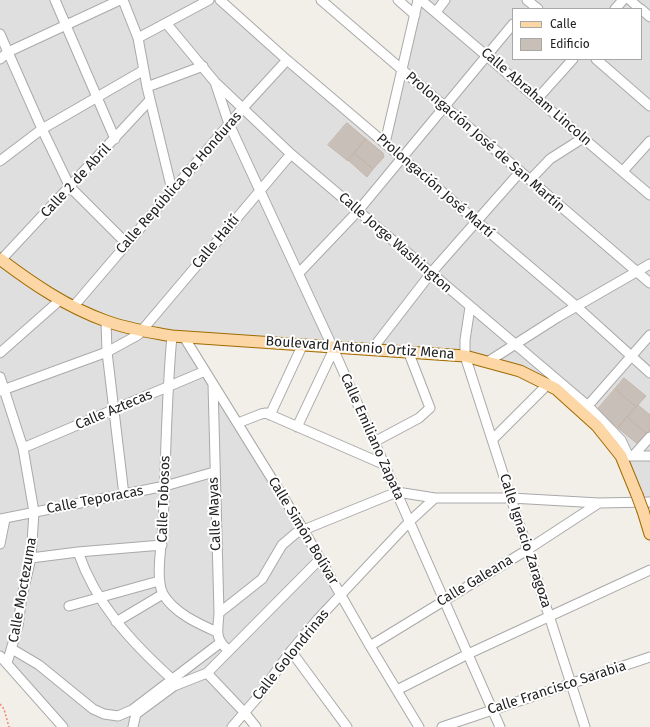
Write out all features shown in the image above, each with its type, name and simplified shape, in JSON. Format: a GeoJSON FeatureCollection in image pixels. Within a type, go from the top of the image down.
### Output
{"type":"FeatureCollection","features":[{"type":"Feature","properties":{"kind":"main road","name":"Boulevard Antonio Ortiz Mena"},"geometry":{"type":"LineString","coordinates":[[1,260],[72,307],[106,321],[142,331],[184,337],[303,344],[333,348],[372,348],[466,356],[489,361],[520,371],[548,384],[585,409],[606,437],[628,456],[637,494],[650,534]]}},
{"type":"Feature","properties":{"kind":"street"},"geometry":{"type":"LineString","coordinates":[[55,0],[115,139]]}},
{"type":"Feature","properties":{"kind":"street"},"geometry":{"type":"LineString","coordinates":[[0,59],[8,52],[122,0],[138,38],[147,87],[172,190]]}},
{"type":"Feature","properties":{"kind":"street"},"geometry":{"type":"LineString","coordinates":[[138,38],[166,24],[198,2],[209,0]]}},
{"type":"Feature","properties":{"kind":"street","name":"Prolongación José Martí"},"geometry":{"type":"LineString","coordinates":[[220,0],[287,60],[576,306],[650,373]]}},
{"type":"Feature","properties":{"kind":"street","name":"Prolongación José de San Martín"},"geometry":{"type":"LineString","coordinates":[[321,0],[650,283]]}},
{"type":"Feature","properties":{"kind":"street"},"geometry":{"type":"LineString","coordinates":[[398,0],[414,14]]}},
{"type":"Feature","properties":{"kind":"street"},"geometry":{"type":"LineString","coordinates":[[385,143],[414,14],[420,0]]}},
{"type":"Feature","properties":{"kind":"street","name":"Calle Abraham Lincoln"},"geometry":{"type":"LineString","coordinates":[[420,0],[650,194]]}},
{"type":"Feature","properties":{"kind":"street"},"geometry":{"type":"LineString","coordinates":[[436,12],[445,0]]}},
{"type":"Feature","properties":{"kind":"street"},"geometry":{"type":"LineString","coordinates":[[616,8],[623,0]]}},
{"type":"Feature","properties":{"kind":"street"},"geometry":{"type":"LineString","coordinates":[[630,0],[640,8]]}},
{"type":"Feature","properties":{"kind":"street"},"geometry":{"type":"LineString","coordinates":[[642,10],[650,17]]}},
{"type":"Feature","properties":{"kind":"street","name":"Calle Jorge Washington"},"geometry":{"type":"LineString","coordinates":[[166,24],[215,82],[242,109],[291,154],[516,345],[585,409]]}},
{"type":"Feature","properties":{"kind":"street"},"geometry":{"type":"LineString","coordinates":[[299,274],[358,211],[512,25]]}},
{"type":"Feature","properties":{"kind":"street"},"geometry":{"type":"LineString","coordinates":[[0,34],[42,129],[70,187],[127,244]]}},
{"type":"Feature","properties":{"kind":"street","name":"Calle República De Honduras"},"geometry":{"type":"LineString","coordinates":[[72,307],[242,109],[287,60]]}},
{"type":"Feature","properties":{"kind":"street"},"geometry":{"type":"LineString","coordinates":[[538,98],[572,60]]}},
{"type":"Feature","properties":{"kind":"street"},"geometry":{"type":"LineString","coordinates":[[597,60],[650,106]]}},
{"type":"Feature","properties":{"kind":"street"},"geometry":{"type":"LineString","coordinates":[[147,87],[203,66]]}},
{"type":"Feature","properties":{"kind":"street"},"geometry":{"type":"LineString","coordinates":[[0,161],[42,129],[144,70]]}},
{"type":"Feature","properties":{"kind":"street","name":"Calle Emiliano Zapata"},"geometry":{"type":"LineString","coordinates":[[215,82],[229,124],[333,348],[500,727]]}},
{"type":"Feature","properties":{"kind":"street","name":"Calle 2 de Abril"},"geometry":{"type":"LineString","coordinates":[[1,260],[150,100]]}},
{"type":"Feature","properties":{"kind":"street"},"geometry":{"type":"LineString","coordinates":[[530,180],[550,159],[583,138]]}},
{"type":"Feature","properties":{"kind":"street"},"geometry":{"type":"LineString","coordinates":[[623,171],[650,141]]}},
{"type":"Feature","properties":{"kind":"street","name":"Calle Haití"},"geometry":{"type":"LineString","coordinates":[[2,390],[107,352],[142,331],[291,154]]}},
{"type":"Feature","properties":{"kind":"street"},"geometry":{"type":"LineString","coordinates":[[372,348],[431,273],[520,172]]}},
{"type":"Feature","properties":{"kind":"street"},"geometry":{"type":"LineString","coordinates":[[489,361],[576,306],[650,264]]}},
{"type":"Feature","properties":{"kind":"street"},"geometry":{"type":"LineString","coordinates":[[0,353],[60,300]]}},
{"type":"Feature","properties":{"kind":"street","name":"Calle Ignacio Zaragoza"},"geometry":{"type":"LineString","coordinates":[[470,307],[465,340],[466,356],[585,727]]}},
{"type":"Feature","properties":{"kind":"street"},"geometry":{"type":"LineString","coordinates":[[106,321],[107,352],[124,495]]}},
{"type":"Feature","properties":{"kind":"street"},"geometry":{"type":"LineString","coordinates":[[585,409],[650,335]]}},
{"type":"Feature","properties":{"kind":"street","name":"Calle Tobosos"},"geometry":{"type":"LineString","coordinates":[[172,336],[167,387],[165,486],[159,581],[163,594],[185,615],[217,632]]}},
{"type":"Feature","properties":{"kind":"street","name":"Calle Simón Bolívar"},"geometry":{"type":"LineString","coordinates":[[184,337],[303,529],[370,646],[420,727]]}},
{"type":"Feature","properties":{"kind":"street"},"geometry":{"type":"LineString","coordinates":[[270,415],[303,344]]}},
{"type":"Feature","properties":{"kind":"street"},"geometry":{"type":"LineString","coordinates":[[298,427],[333,348]]}},
{"type":"Feature","properties":{"kind":"street"},"geometry":{"type":"LineString","coordinates":[[374,442],[419,418],[429,410],[430,405],[408,351]]}},
{"type":"Feature","properties":{"kind":"street","name":"Calle Aztecas"},"geometry":{"type":"LineString","coordinates":[[23,448],[205,372]]}},
{"type":"Feature","properties":{"kind":"street","name":"Calle Moctezuma"},"geometry":{"type":"LineString","coordinates":[[0,377],[2,390],[23,448],[34,512],[31,558],[22,596],[18,626],[12,649],[3,660]]}},
{"type":"Feature","properties":{"kind":"street","name":"Calle Mayas"},"geometry":{"type":"LineString","coordinates":[[213,384],[214,472],[219,614],[217,632],[220,643]]}},
{"type":"Feature","properties":{"kind":"street"},"geometry":{"type":"LineString","coordinates":[[493,439],[548,384]]}},
{"type":"Feature","properties":{"kind":"street"},"geometry":{"type":"LineString","coordinates":[[238,423],[261,414],[270,415],[383,464]]}},
{"type":"Feature","properties":{"kind":"street"},"geometry":{"type":"LineString","coordinates":[[628,456],[650,437]]}},
{"type":"Feature","properties":{"kind":"street"},"geometry":{"type":"LineString","coordinates":[[628,456],[650,456]]}},
{"type":"Feature","properties":{"kind":"street","name":"Calle Teporacas"},"geometry":{"type":"LineString","coordinates":[[2,519],[165,486],[214,472]]}},
{"type":"Feature","properties":{"kind":"street"},"geometry":{"type":"LineString","coordinates":[[219,614],[262,579],[268,572],[282,545],[303,529],[397,492],[435,498],[511,498],[600,503],[650,502]]}},
{"type":"Feature","properties":{"kind":"street","name":"Calle Golondrinas"},"geometry":{"type":"LineString","coordinates":[[232,727],[257,698],[291,650],[340,595],[410,521],[435,498]]}},
{"type":"Feature","properties":{"kind":"street","name":"Calle Galeana"},"geometry":{"type":"LineString","coordinates":[[370,646],[527,550],[600,503]]}},
{"type":"Feature","properties":{"kind":"street"},"geometry":{"type":"LineString","coordinates":[[0,544],[2,519]]}},
{"type":"Feature","properties":{"kind":"street"},"geometry":{"type":"LineString","coordinates":[[31,558],[78,552],[162,545]]}},
{"type":"Feature","properties":{"kind":"street"},"geometry":{"type":"LineString","coordinates":[[78,552],[99,597],[116,622],[144,654],[173,682]]}},
{"type":"Feature","properties":{"kind":"street"},"geometry":{"type":"LineString","coordinates":[[173,682],[207,673],[228,650],[320,559]]}},
{"type":"Feature","properties":{"kind":"street"},"geometry":{"type":"LineString","coordinates":[[397,690],[468,654],[650,570]]}},
{"type":"Feature","properties":{"kind":"street"},"geometry":{"type":"LineString","coordinates":[[69,606],[159,581]]}},
{"type":"Feature","properties":{"kind":"street"},"geometry":{"type":"LineString","coordinates":[[116,622],[163,594]]}},
{"type":"Feature","properties":{"kind":"street"},"geometry":{"type":"LineString","coordinates":[[12,649],[29,657],[93,709],[104,714],[118,716],[136,710],[220,643],[228,650]]}},
{"type":"Feature","properties":{"kind":"street"},"geometry":{"type":"LineString","coordinates":[[291,650],[347,727]]}},
{"type":"Feature","properties":{"kind":"street","name":"Calle Francisco Sarabia"},"geometry":{"type":"LineString","coordinates":[[442,727],[650,658]]}},
{"type":"Feature","properties":{"kind":"street"},"geometry":{"type":"LineString","coordinates":[[3,660],[63,727]]}},
{"type":"Feature","properties":{"kind":"street"},"geometry":{"type":"LineString","coordinates":[[207,673],[256,727]]}},
{"type":"Feature","properties":{"kind":"street"},"geometry":{"type":"LineString","coordinates":[[133,727],[136,710]]}},
{"type":"Feature","properties":{"kind":"path"},"geometry":{"type":"LineString","coordinates":[[0,704],[4,709],[9,727]]}},
{"type":"Feature","properties":{"kind":"shaded area"},"geometry":{"type":"Polygon","coordinates":[[[0,0],[196,0],[197,2],[201,0],[217,0],[381,141],[414,0],[650,0],[650,544],[635,497],[617,455],[601,435],[536,379],[467,358],[182,334],[337,590],[227,727],[64,727],[0,654],[0,0]]]}},
{"type":"Feature","properties":{"kind":"building"},"geometry":{"type":"Polygon","coordinates":[[[347,123],[366,139],[348,161],[328,145],[347,123]]]}},
{"type":"Feature","properties":{"kind":"building"},"geometry":{"type":"Polygon","coordinates":[[[366,139],[383,153],[384,157],[373,169],[354,153],[366,139]]]}},
{"type":"Feature","properties":{"kind":"building"},"geometry":{"type":"Polygon","coordinates":[[[354,153],[373,169],[367,177],[348,160],[354,153]]]}},
{"type":"Feature","properties":{"kind":"building"},"geometry":{"type":"Polygon","coordinates":[[[624,378],[646,396],[636,407],[615,389],[624,378]]]}},
{"type":"Feature","properties":{"kind":"building"},"geometry":{"type":"Polygon","coordinates":[[[615,389],[636,407],[618,428],[597,410],[615,389]]]}},
{"type":"Feature","properties":{"kind":"building"},"geometry":{"type":"Polygon","coordinates":[[[638,405],[650,415],[650,432],[648,435],[627,417],[638,405]]]}},
{"type":"Feature","properties":{"kind":"building"},"geometry":{"type":"Polygon","coordinates":[[[627,417],[648,435],[639,445],[618,428],[627,417]]]}}]}
